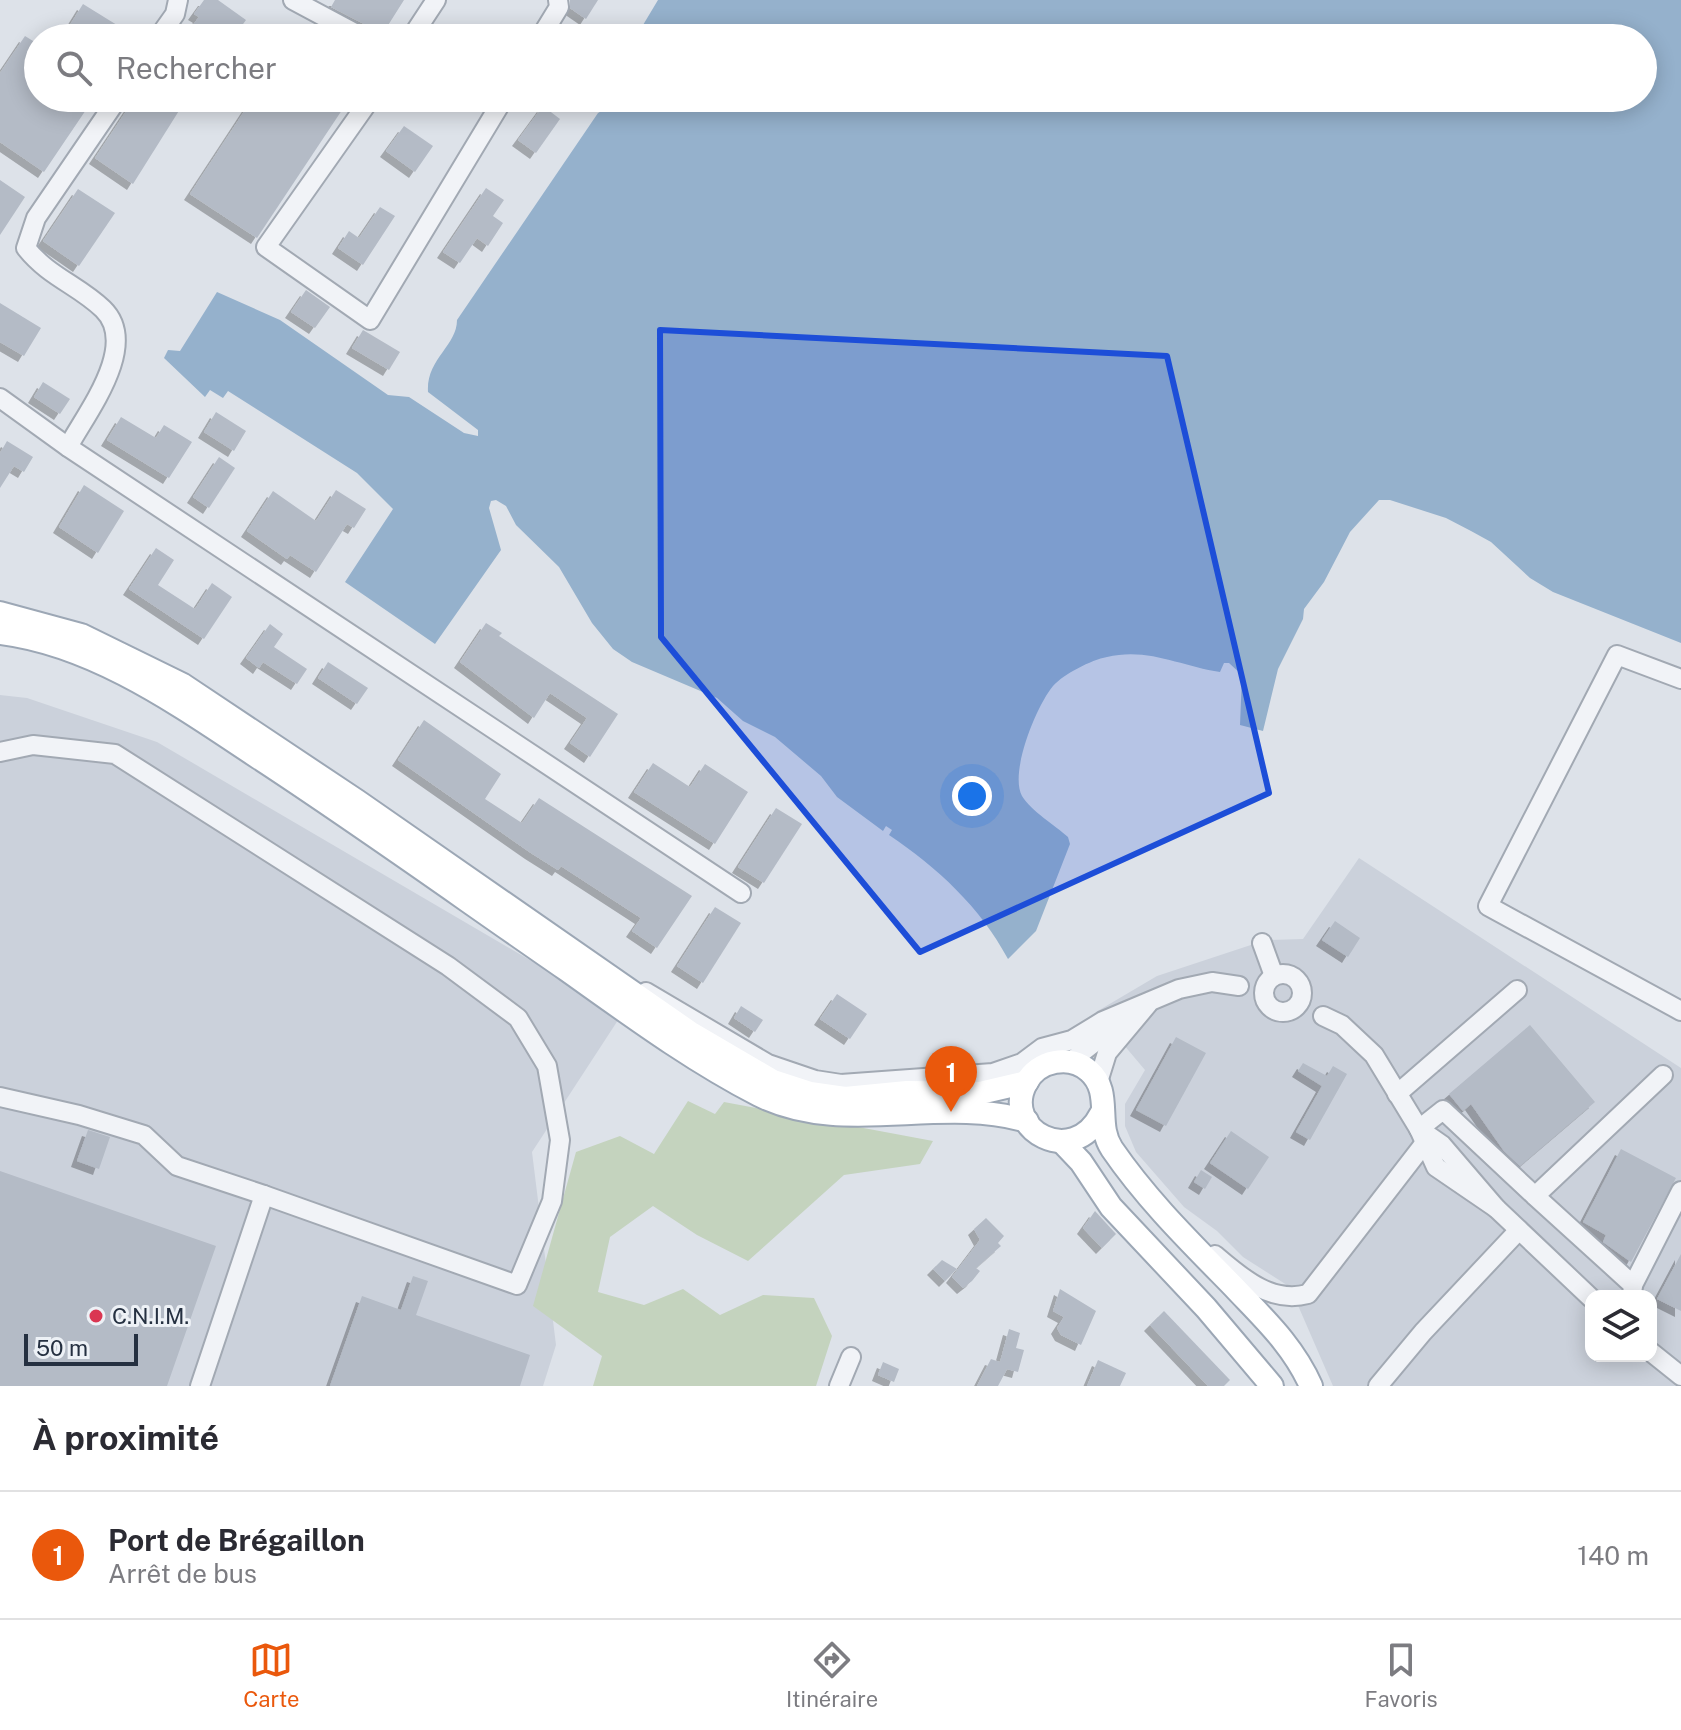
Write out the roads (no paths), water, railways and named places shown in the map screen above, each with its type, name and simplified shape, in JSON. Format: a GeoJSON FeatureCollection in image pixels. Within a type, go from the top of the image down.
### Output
{"type":"FeatureCollection","features":[{"type":"Feature","properties":{"kind":"main road"},"geometry":{"type":"LineString","coordinates":[[0,613],[81,635],[183,685],[734,1061],[773,1081],[810,1093],[845,1098],[907,1092],[980,1093],[1027,1082]]}},
{"type":"Feature","properties":{"kind":"main road"},"geometry":{"type":"LineString","coordinates":[[0,633],[36,639],[74,653],[172,700],[345,815],[681,1049],[764,1097],[804,1110],[836,1115],[951,1112],[1027,1121]]}},
{"type":"Feature","properties":{"kind":"main road"},"geometry":{"type":"LineString","coordinates":[[1101,1114],[1086,1135],[1062,1142],[1042,1137],[1027,1121],[1022,1102],[1027,1082],[1041,1067],[1071,1061],[1082,1065],[1098,1082],[1103,1103],[1101,1114],[1109,1145],[1132,1178],[1291,1347],[1311,1386]]}},
{"type":"Feature","properties":{"kind":"main road"},"geometry":{"type":"LineString","coordinates":[[1062,1142],[1081,1162],[1111,1207],[1206,1308],[1272,1386]]}},
{"type":"Feature","properties":{"kind":"street"},"geometry":{"type":"LineString","coordinates":[[168,24],[175,14],[178,0]]}},
{"type":"Feature","properties":{"kind":"street"},"geometry":{"type":"LineString","coordinates":[[293,0],[338,24]]}},
{"type":"Feature","properties":{"kind":"street"},"geometry":{"type":"LineString","coordinates":[[420,24],[436,0]]}},
{"type":"Feature","properties":{"kind":"street"},"geometry":{"type":"LineString","coordinates":[[549,24],[559,7],[558,0]]}},
{"type":"Feature","properties":{"kind":"street"},"geometry":{"type":"LineString","coordinates":[[68,447],[115,361],[116,329],[104,309],[41,268],[26,248],[36,218],[108,112]]}},
{"type":"Feature","properties":{"kind":"street"},"geometry":{"type":"LineString","coordinates":[[361,112],[266,247],[370,320],[496,112]]}},
{"type":"Feature","properties":{"kind":"street"},"geometry":{"type":"LineString","coordinates":[[0,398],[68,447],[741,893]]}},
{"type":"Feature","properties":{"kind":"street"},"geometry":{"type":"LineString","coordinates":[[1681,679],[1617,655],[1488,906],[1681,1011]]}},
{"type":"Feature","properties":{"kind":"street"},"geometry":{"type":"LineString","coordinates":[[0,752],[33,745],[115,754],[448,966],[518,1018],[547,1066],[560,1140],[552,1201],[517,1285],[177,1166],[144,1135],[79,1115],[0,1097]]}},
{"type":"Feature","properties":{"kind":"street"},"geometry":{"type":"LineString","coordinates":[[1262,943],[1276,1010],[1297,1002],[1342,1025],[1374,1055],[1421,1136],[1442,1145],[1496,1208],[1585,1292]]}},
{"type":"Feature","properties":{"kind":"street"},"geometry":{"type":"LineString","coordinates":[[580,955],[768,1064],[815,1080],[841,1084],[993,1073],[1022,1063],[1042,1048],[1072,1040],[1103,1021],[1153,999],[1212,982],[1239,986],[1269,985],[1291,976],[1299,983],[1297,1002]]}},
{"type":"Feature","properties":{"kind":"street"},"geometry":{"type":"LineString","coordinates":[[1397,1094],[1517,990]]}},
{"type":"Feature","properties":{"kind":"street"},"geometry":{"type":"LineString","coordinates":[[1071,1061],[1153,999]]}},
{"type":"Feature","properties":{"kind":"street"},"geometry":{"type":"LineString","coordinates":[[1098,1082],[1112,1046],[1153,999]]}},
{"type":"Feature","properties":{"kind":"street"},"geometry":{"type":"LineString","coordinates":[[1535,1196],[1663,1075]]}},
{"type":"Feature","properties":{"kind":"street"},"geometry":{"type":"LineString","coordinates":[[1198,1249],[1213,1253],[1247,1281],[1282,1298],[1308,1294],[1443,1110],[1633,1290],[1681,1191]]}},
{"type":"Feature","properties":{"kind":"street"},"geometry":{"type":"LineString","coordinates":[[200,1386],[264,1195]]}},
{"type":"Feature","properties":{"kind":"street"},"geometry":{"type":"LineString","coordinates":[[1378,1386],[1423,1332],[1519,1230]]}},
{"type":"Feature","properties":{"kind":"street"},"geometry":{"type":"LineString","coordinates":[[839,1386],[851,1357]]}},
{"type":"Feature","properties":{"kind":"street"},"geometry":{"type":"LineString","coordinates":[[1657,1357],[1681,1376]]}},
{"type":"Feature","properties":{"kind":"water"},"geometry":{"type":"Polygon","coordinates":[[[658,0],[1681,0],[1681,643],[1553,592],[1530,578],[1491,542],[1446,518],[1390,500],[1379,500],[1350,532],[1324,582],[1304,609],[1303,619],[1278,669],[1263,731],[1240,725],[1242,675],[1229,663],[1224,663],[1220,672],[1150,656],[1122,655],[1086,664],[1053,686],[1027,739],[1019,785],[1026,802],[1068,837],[1070,844],[1036,931],[1008,959],[984,922],[941,875],[889,835],[892,830],[886,826],[883,831],[837,797],[821,776],[775,737],[743,721],[717,698],[632,662],[613,649],[592,623],[559,567],[516,525],[506,506],[496,500],[491,501],[489,508],[501,550],[435,644],[345,582],[393,509],[357,473],[228,391],[223,398],[210,390],[205,397],[164,358],[168,350],[180,351],[217,292],[280,320],[388,395],[409,397],[464,433],[478,436],[478,430],[428,392],[432,370],[452,338],[457,320],[600,112],[1657,112],[1657,24],[644,24],[658,0]]]}},
{"type":"Feature","properties":{"kind":"place","name":"Port de Brégaillon"},"geometry":{"type":"Point","coordinates":[951,1112]}},
{"type":"Feature","properties":{"kind":"place","name":"C.N.I.M."},"geometry":{"type":"Point","coordinates":[96,1316]}}]}
